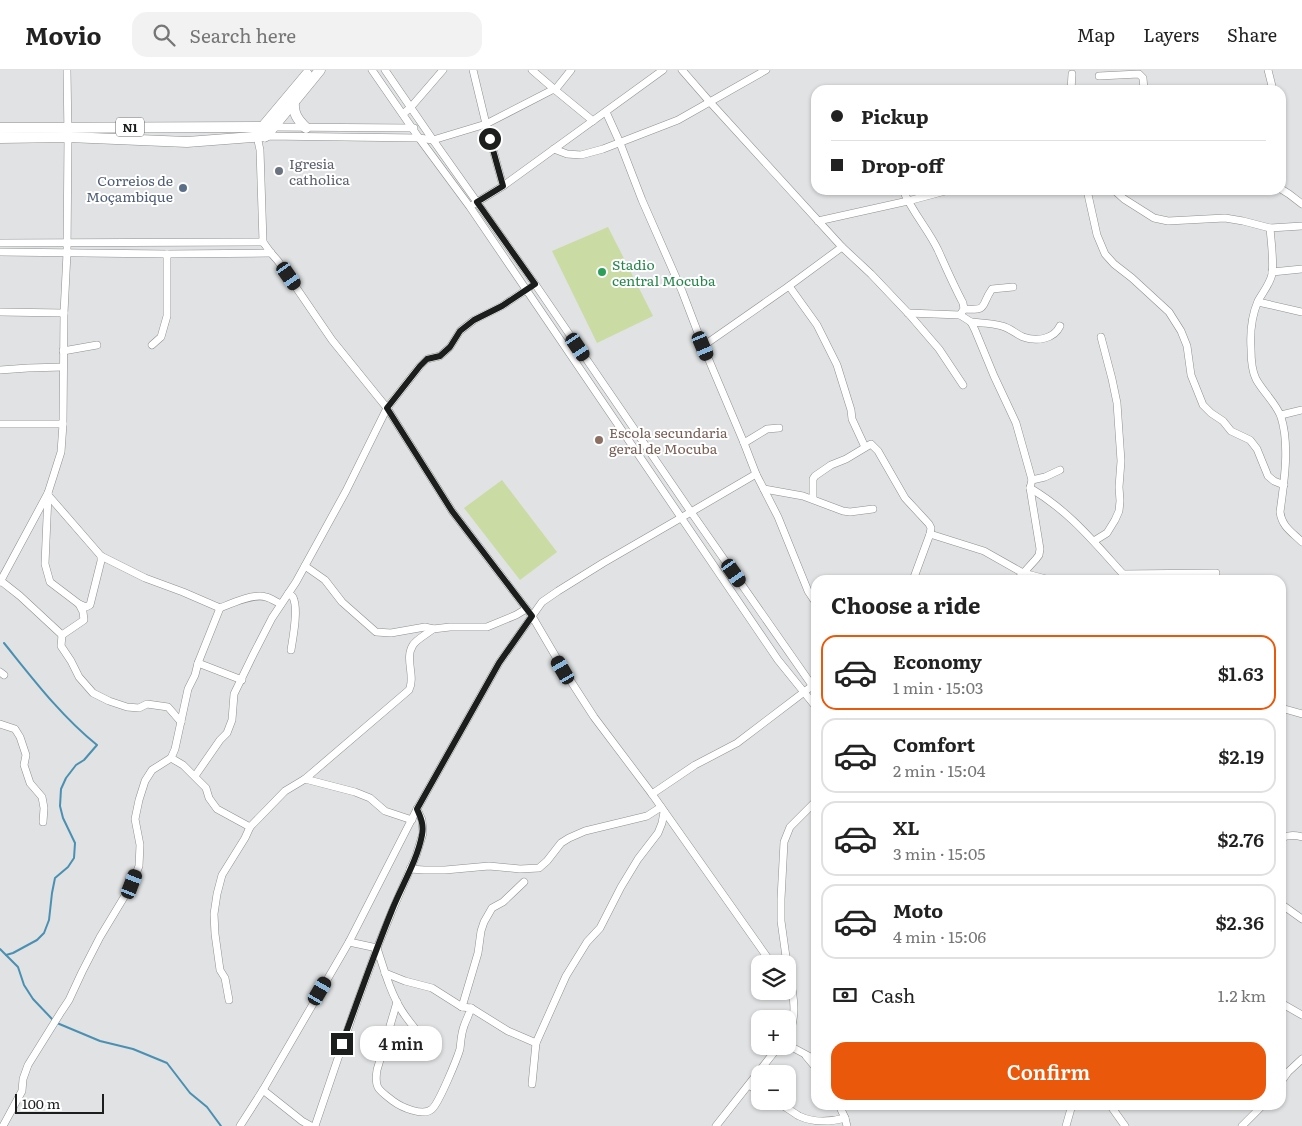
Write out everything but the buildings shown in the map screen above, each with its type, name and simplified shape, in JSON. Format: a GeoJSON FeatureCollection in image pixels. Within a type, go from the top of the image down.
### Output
{"type":"FeatureCollection","features":[{"type":"Feature","properties":{"kind":"highway"},"geometry":{"type":"LineString","coordinates":[[264,132],[311,70]]}},
{"type":"Feature","properties":{"kind":"highway"},"geometry":{"type":"LineString","coordinates":[[264,132],[320,70]]}},
{"type":"Feature","properties":{"kind":"highway"},"geometry":{"type":"LineString","coordinates":[[294,101],[295,115],[306,128]]}},
{"type":"Feature","properties":{"kind":"highway","name":"N1"},"geometry":{"type":"LineString","coordinates":[[0,138],[177,127],[264,132]]}},
{"type":"Feature","properties":{"kind":"highway","name":"N1"},"geometry":{"type":"LineString","coordinates":[[0,128],[187,142],[264,132]]}},
{"type":"Feature","properties":{"kind":"street"},"geometry":{"type":"LineString","coordinates":[[62,635],[20,596],[0,581],[48,494],[61,452],[67,252],[67,70]]}},
{"type":"Feature","properties":{"kind":"street"},"geometry":{"type":"LineString","coordinates":[[372,70],[470,207],[778,660],[811,700]]}},
{"type":"Feature","properties":{"kind":"street"},"geometry":{"type":"LineString","coordinates":[[385,70],[811,684]]}},
{"type":"Feature","properties":{"kind":"street"},"geometry":{"type":"LineString","coordinates":[[403,114],[442,70]]}},
{"type":"Feature","properties":{"kind":"street"},"geometry":{"type":"LineString","coordinates":[[473,70],[503,186]]}},
{"type":"Feature","properties":{"kind":"street"},"geometry":{"type":"LineString","coordinates":[[532,70],[594,120]]}},
{"type":"Feature","properties":{"kind":"street"},"geometry":{"type":"LineString","coordinates":[[264,132],[433,140],[486,124],[554,89],[571,70]]}},
{"type":"Feature","properties":{"kind":"street"},"geometry":{"type":"LineString","coordinates":[[470,207],[503,186],[663,70]]}},
{"type":"Feature","properties":{"kind":"street"},"geometry":{"type":"LineString","coordinates":[[682,70],[842,247],[908,313],[939,349],[963,385]]}},
{"type":"Feature","properties":{"kind":"street"},"geometry":{"type":"LineString","coordinates":[[554,148],[567,154],[581,155],[603,150],[678,120],[766,70]]}},
{"type":"Feature","properties":{"kind":"street"},"geometry":{"type":"LineString","coordinates":[[1268,70],[1272,85]]}},
{"type":"Feature","properties":{"kind":"street"},"geometry":{"type":"LineString","coordinates":[[1071,85],[1072,74]]}},
{"type":"Feature","properties":{"kind":"street"},"geometry":{"type":"LineString","coordinates":[[1099,76],[1139,74],[1143,78],[1144,85]]}},
{"type":"Feature","properties":{"kind":"street"},"geometry":{"type":"LineString","coordinates":[[606,112],[682,291],[756,474],[778,517],[811,596]]}},
{"type":"Feature","properties":{"kind":"street"},"geometry":{"type":"LineString","coordinates":[[264,132],[306,128],[424,127]]}},
{"type":"Feature","properties":{"kind":"street"},"geometry":{"type":"LineString","coordinates":[[264,132],[260,150],[263,242],[332,340],[387,408],[452,511],[532,616],[563,670],[594,717],[663,809],[766,955]]}},
{"type":"Feature","properties":{"kind":"street"},"geometry":{"type":"LineString","coordinates":[[1286,192],[1302,204]]}},
{"type":"Feature","properties":{"kind":"street"},"geometry":{"type":"LineString","coordinates":[[905,195],[938,250],[963,303],[962,312],[971,322],[1016,423],[1032,480],[1030,488],[1040,549],[1039,556],[1023,573]]}},
{"type":"Feature","properties":{"kind":"street"},"geometry":{"type":"LineString","coordinates":[[818,220],[930,195]]}},
{"type":"Feature","properties":{"kind":"street"},"geometry":{"type":"LineString","coordinates":[[1088,195],[1097,235],[1105,254],[1169,312],[1181,331],[1186,346],[1191,375],[1203,405],[1231,430],[1250,440],[1257,449],[1268,476],[1284,485]]}},
{"type":"Feature","properties":{"kind":"street"},"geometry":{"type":"LineString","coordinates":[[1120,195],[1154,218],[1168,221],[1224,218],[1243,220],[1270,228],[1302,226]]}},
{"type":"Feature","properties":{"kind":"street"},"geometry":{"type":"LineString","coordinates":[[1270,228],[1272,272],[1270,280],[1258,302],[1252,325],[1250,348],[1256,378],[1280,415],[1285,437],[1281,519],[1302,542]]}},
{"type":"Feature","properties":{"kind":"street"},"geometry":{"type":"LineString","coordinates":[[0,244],[263,242]]}},
{"type":"Feature","properties":{"kind":"street"},"geometry":{"type":"LineString","coordinates":[[703,346],[842,247]]}},
{"type":"Feature","properties":{"kind":"street"},"geometry":{"type":"LineString","coordinates":[[0,252],[271,253]]}},
{"type":"Feature","properties":{"kind":"street"},"geometry":{"type":"LineString","coordinates":[[152,345],[160,337],[167,316],[168,254]]}},
{"type":"Feature","properties":{"kind":"street"},"geometry":{"type":"LineString","coordinates":[[1272,272],[1302,269]]}},
{"type":"Feature","properties":{"kind":"street"},"geometry":{"type":"LineString","coordinates":[[195,776],[227,733],[230,727],[234,694],[260,641],[280,604],[305,566],[346,491],[387,408],[420,366],[427,359],[440,356],[450,347],[460,331],[474,320],[502,306],[535,284]]}},
{"type":"Feature","properties":{"kind":"street"},"geometry":{"type":"LineString","coordinates":[[789,286],[817,325],[837,366],[852,419],[865,448]]}},
{"type":"Feature","properties":{"kind":"street"},"geometry":{"type":"LineString","coordinates":[[908,313],[976,310],[982,308],[992,289],[1013,287]]}},
{"type":"Feature","properties":{"kind":"street"},"geometry":{"type":"LineString","coordinates":[[1258,302],[1302,312]]}},
{"type":"Feature","properties":{"kind":"street"},"geometry":{"type":"LineString","coordinates":[[0,312],[64,313]]}},
{"type":"Feature","properties":{"kind":"street"},"geometry":{"type":"LineString","coordinates":[[971,322],[1001,325],[1023,337],[1035,338],[1049,338],[1058,331],[1060,326]]}},
{"type":"Feature","properties":{"kind":"street"},"geometry":{"type":"LineString","coordinates":[[1094,541],[1107,533],[1115,520],[1120,502],[1121,461],[1116,403],[1102,337]]}},
{"type":"Feature","properties":{"kind":"street"},"geometry":{"type":"LineString","coordinates":[[63,351],[97,345]]}},
{"type":"Feature","properties":{"kind":"street"},"geometry":{"type":"LineString","coordinates":[[0,370],[63,367]]}},
{"type":"Feature","properties":{"kind":"street"},"geometry":{"type":"LineString","coordinates":[[591,385],[600,379]]}},
{"type":"Feature","properties":{"kind":"street"},"geometry":{"type":"LineString","coordinates":[[1280,415],[1302,410]]}},
{"type":"Feature","properties":{"kind":"street"},"geometry":{"type":"LineString","coordinates":[[0,424],[63,424]]}},
{"type":"Feature","properties":{"kind":"street"},"geometry":{"type":"LineString","coordinates":[[744,443],[768,429],[779,428]]}},
{"type":"Feature","properties":{"kind":"street"},"geometry":{"type":"LineString","coordinates":[[812,499],[813,479],[815,476],[831,465],[846,460],[871,444],[878,451],[904,498],[931,528],[915,575]]}},
{"type":"Feature","properties":{"kind":"street"},"geometry":{"type":"LineString","coordinates":[[1032,480],[1045,477],[1060,470]]}},
{"type":"Feature","properties":{"kind":"street"},"geometry":{"type":"LineString","coordinates":[[240,1126],[263,1090],[348,942],[417,809],[499,663],[542,602],[602,563],[756,474]]}},
{"type":"Feature","properties":{"kind":"street"},"geometry":{"type":"LineString","coordinates":[[1030,488],[1079,525],[1121,575]]}},
{"type":"Feature","properties":{"kind":"street"},"geometry":{"type":"LineString","coordinates":[[764,489],[812,499],[843,511],[873,509]]}},
{"type":"Feature","properties":{"kind":"street"},"geometry":{"type":"LineString","coordinates":[[48,494],[100,556],[145,578],[220,608]]}},
{"type":"Feature","properties":{"kind":"street"},"geometry":{"type":"LineString","coordinates":[[48,494],[45,564],[50,582],[79,604],[86,607],[90,605],[101,561],[100,556]]}},
{"type":"Feature","properties":{"kind":"street"},"geometry":{"type":"LineString","coordinates":[[930,534],[984,551],[1023,573],[1031,575]]}},
{"type":"Feature","properties":{"kind":"street"},"geometry":{"type":"LineString","coordinates":[[305,566],[325,580],[342,602],[376,632],[391,633],[425,627],[433,629],[487,627],[526,610]]}},
{"type":"Feature","properties":{"kind":"street"},"geometry":{"type":"LineString","coordinates":[[1179,575],[1216,573]]}},
{"type":"Feature","properties":{"kind":"street"},"geometry":{"type":"LineString","coordinates":[[288,594],[293,596],[294,600],[295,623],[292,650]]}},
{"type":"Feature","properties":{"kind":"street"},"geometry":{"type":"LineString","coordinates":[[2,1126],[22,1091],[23,1078],[28,1066],[69,1000],[100,937],[132,884],[139,866],[140,845],[135,819],[138,800],[145,781],[152,770],[171,758],[175,749],[188,689],[220,608],[234,602],[260,596],[280,604]]}},
{"type":"Feature","properties":{"kind":"street"},"geometry":{"type":"LineString","coordinates":[[62,635],[84,620],[79,604]]}},
{"type":"Feature","properties":{"kind":"street"},"geometry":{"type":"LineString","coordinates":[[229,1000],[225,978],[220,970],[215,934],[214,914],[222,875],[250,827],[285,791],[305,779],[409,690],[411,686],[410,654],[414,645],[433,629]]}},
{"type":"Feature","properties":{"kind":"street"},"geometry":{"type":"LineString","coordinates":[[62,635],[61,646],[79,677],[93,693],[128,707],[139,708],[147,704],[168,707],[181,722]]}},
{"type":"Feature","properties":{"kind":"street"},"geometry":{"type":"LineString","coordinates":[[778,660],[787,649]]}},
{"type":"Feature","properties":{"kind":"street"},"geometry":{"type":"LineString","coordinates":[[198,663],[242,680]]}},
{"type":"Feature","properties":{"kind":"street"},"geometry":{"type":"LineString","coordinates":[[652,794],[695,766],[737,743],[804,692],[811,689]]}},
{"type":"Feature","properties":{"kind":"street"},"geometry":{"type":"LineString","coordinates":[[1286,709],[1302,714]]}},
{"type":"Feature","properties":{"kind":"street"},"geometry":{"type":"LineString","coordinates":[[0,724],[15,729],[20,737],[26,755],[24,765],[30,783],[42,797],[44,808],[42,822]]}},
{"type":"Feature","properties":{"kind":"street"},"geometry":{"type":"LineString","coordinates":[[171,758],[183,765],[206,788],[209,798],[217,809],[250,827]]}},
{"type":"Feature","properties":{"kind":"street"},"geometry":{"type":"LineString","coordinates":[[305,779],[355,792],[370,798],[385,811],[412,820]]}},
{"type":"Feature","properties":{"kind":"street"},"geometry":{"type":"LineString","coordinates":[[786,955],[781,921],[784,842],[790,827],[811,806]]}},
{"type":"Feature","properties":{"kind":"street"},"geometry":{"type":"LineString","coordinates":[[263,1090],[302,1120],[313,1126],[377,948],[416,856],[422,833],[422,820],[417,809]]}},
{"type":"Feature","properties":{"kind":"street"},"geometry":{"type":"LineString","coordinates":[[410,869],[445,870],[489,866],[520,869],[539,868],[561,843],[569,838],[585,831],[647,816],[663,809]]}},
{"type":"Feature","properties":{"kind":"street"},"geometry":{"type":"LineString","coordinates":[[532,1084],[536,1043],[566,976],[588,942],[600,928],[638,858],[658,833],[662,822],[663,809]]}},
{"type":"Feature","properties":{"kind":"street"},"geometry":{"type":"LineString","coordinates":[[1286,836],[1302,836]]}},
{"type":"Feature","properties":{"kind":"street"},"geometry":{"type":"LineString","coordinates":[[462,1007],[478,953],[484,922],[492,908],[503,902],[524,882]]}},
{"type":"Feature","properties":{"kind":"street"},"geometry":{"type":"LineString","coordinates":[[1286,908],[1302,919]]}},
{"type":"Feature","properties":{"kind":"street"},"geometry":{"type":"LineString","coordinates":[[348,942],[377,948]]}},
{"type":"Feature","properties":{"kind":"street"},"geometry":{"type":"LineString","coordinates":[[377,948],[397,1002],[426,1042]]}},
{"type":"Feature","properties":{"kind":"street"},"geometry":{"type":"LineString","coordinates":[[385,973],[405,981],[432,988],[462,1007],[471,1008],[508,1031],[536,1043]]}},
{"type":"Feature","properties":{"kind":"street"},"geometry":{"type":"LineString","coordinates":[[397,1002],[375,1080],[378,1089],[399,1105],[415,1111],[426,1112],[432,1109],[438,1100],[457,1059],[464,1025],[471,1008]]}},
{"type":"Feature","properties":{"kind":"street"},"geometry":{"type":"LineString","coordinates":[[1286,1006],[1302,1015]]}},
{"type":"Feature","properties":{"kind":"street"},"geometry":{"type":"LineString","coordinates":[[796,1050],[811,1058]]}},
{"type":"Feature","properties":{"kind":"street"},"geometry":{"type":"LineString","coordinates":[[804,1054],[811,1062]]}},
{"type":"Feature","properties":{"kind":"street"},"geometry":{"type":"LineString","coordinates":[[716,1126],[772,1055]]}},
{"type":"Feature","properties":{"kind":"street"},"geometry":{"type":"LineString","coordinates":[[1286,1075],[1302,1059]]}},
{"type":"Feature","properties":{"kind":"street"},"geometry":{"type":"LineString","coordinates":[[790,1110],[800,1116],[820,1122],[846,1122],[841,1110]]}},
{"type":"Feature","properties":{"kind":"street"},"geometry":{"type":"LineString","coordinates":[[1066,1126],[1071,1110]]}},
{"type":"Feature","properties":{"kind":"street"},"geometry":{"type":"LineString","coordinates":[[1114,1110],[1125,1126]]}},
{"type":"Feature","properties":{"kind":"street"},"geometry":{"type":"LineString","coordinates":[[1242,1126],[1258,1110]]}},
{"type":"Feature","properties":{"kind":"green space"},"geometry":{"type":"Polygon","coordinates":[[[608,227],[653,316],[597,343],[552,251],[608,227]]]}},
{"type":"Feature","properties":{"kind":"green space"},"geometry":{"type":"Polygon","coordinates":[[[502,480],[557,552],[520,580],[464,508],[502,480]]]}},
{"type":"Feature","properties":{"kind":"waterway"},"geometry":{"type":"LineString","coordinates":[[4,643],[59,709],[97,745],[84,760],[76,765],[66,778],[61,789],[60,806],[63,818],[75,843],[74,858],[68,867],[55,878],[49,920],[44,933],[37,940],[6,955]]}},
{"type":"Feature","properties":{"kind":"waterway"},"geometry":{"type":"LineString","coordinates":[[0,949],[18,967],[24,985],[33,999],[53,1020]]}},
{"type":"Feature","properties":{"kind":"waterway"},"geometry":{"type":"LineString","coordinates":[[57,1023],[100,1041],[133,1049],[167,1063],[190,1093],[207,1107],[221,1126]]}},
{"type":"Feature","properties":{"kind":"place","name":"Igresia catholica"},"geometry":{"type":"Point","coordinates":[279,171]}},
{"type":"Feature","properties":{"kind":"place","name":"Correios de Moçambique"},"geometry":{"type":"Point","coordinates":[183,188]}},
{"type":"Feature","properties":{"kind":"place","name":"Stadio central Mocuba"},"geometry":{"type":"Point","coordinates":[602,272]}},
{"type":"Feature","properties":{"kind":"place","name":"Escola secundaria geral de Mocuba"},"geometry":{"type":"Point","coordinates":[599,440]}},
{"type":"Feature","properties":{"kind":"route"},"geometry":{"type":"LineString","coordinates":[[342,1044],[392,911],[416,856],[422,833],[422,820],[417,809],[499,663],[532,616],[452,511],[387,408],[420,366],[427,359],[440,356],[450,347],[460,331],[474,320],[502,306],[535,284],[477,202],[503,186],[490,139]]}}]}
